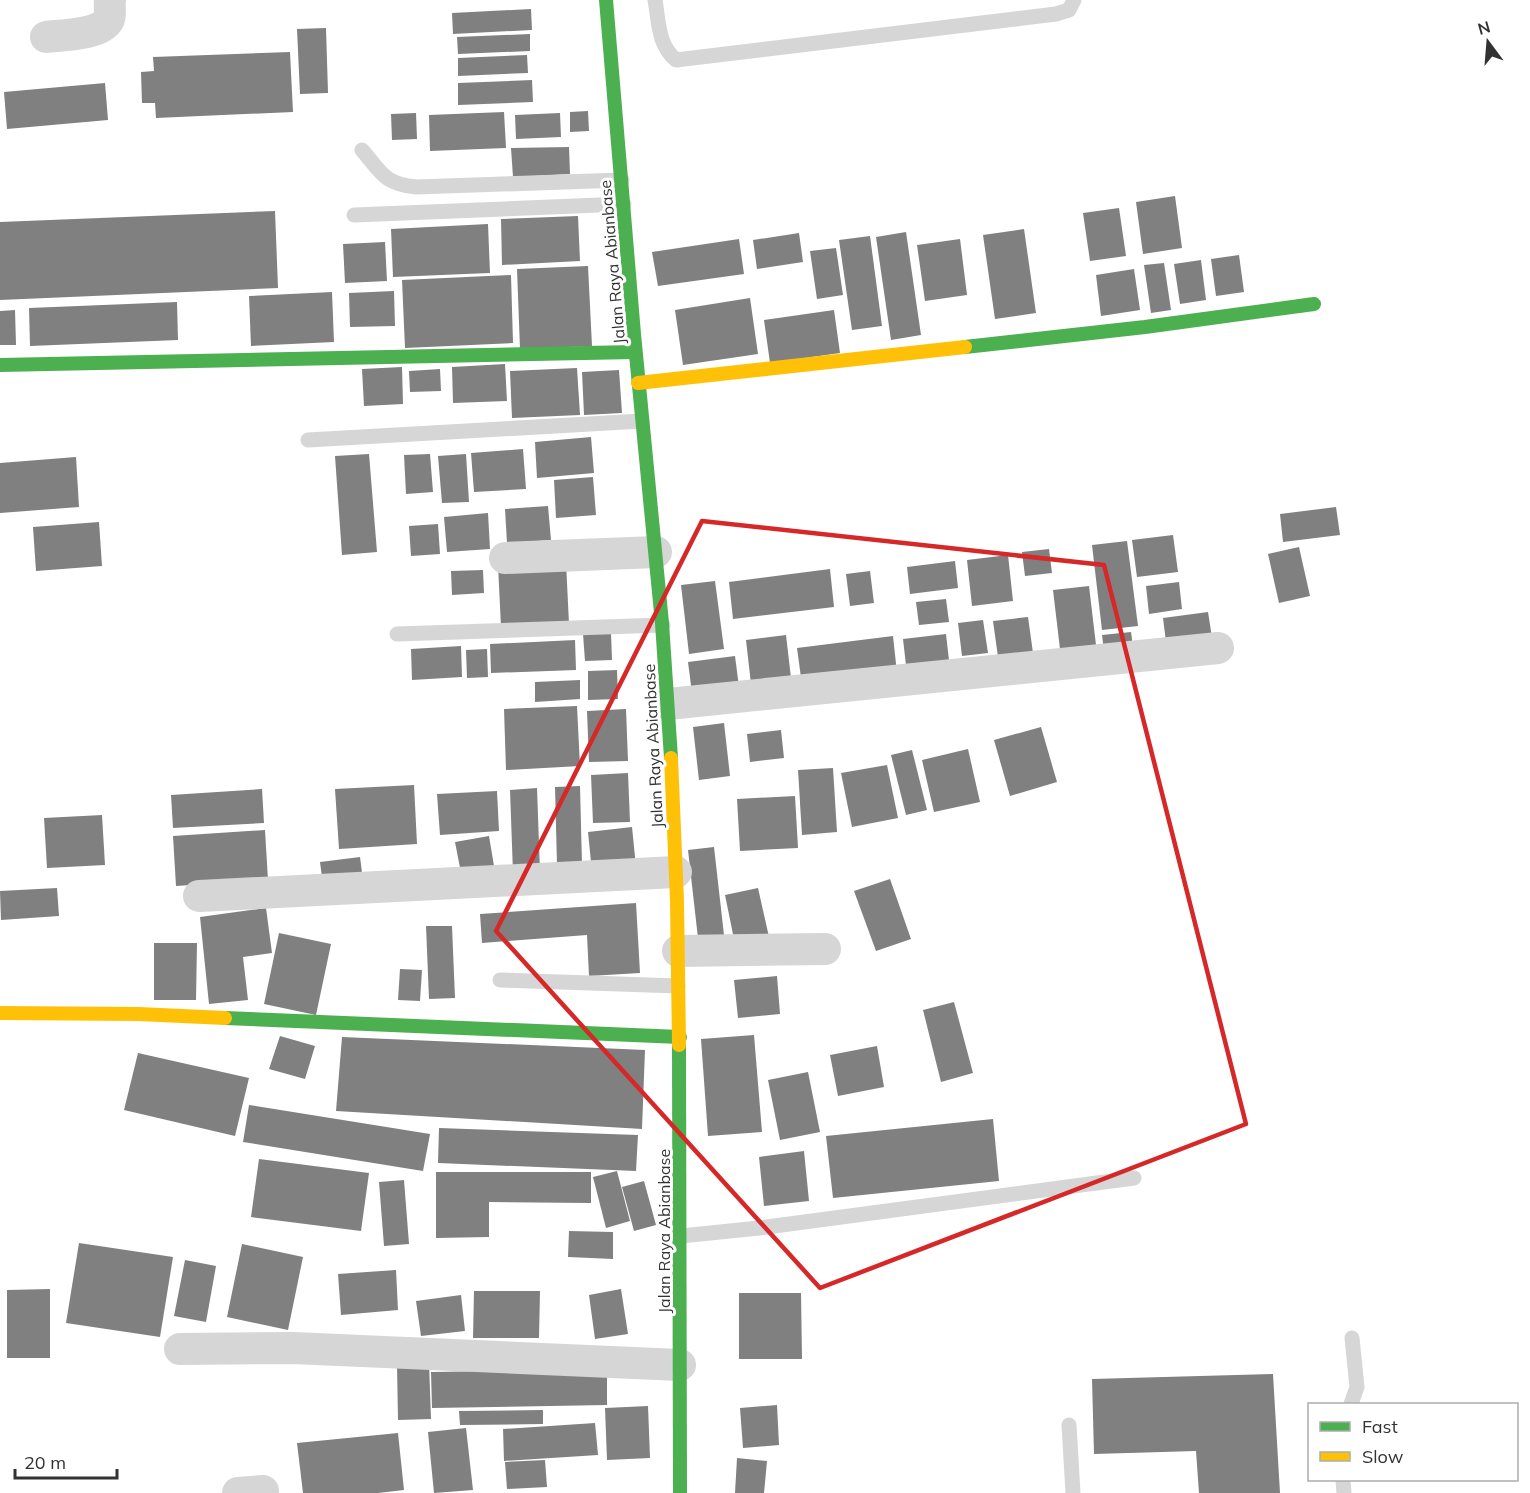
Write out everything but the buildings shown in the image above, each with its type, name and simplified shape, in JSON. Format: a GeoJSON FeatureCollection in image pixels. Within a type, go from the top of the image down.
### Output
{"type":"FeatureCollection","features":[{"type":"Feature","properties":{"kind":"street"},"geometry":{"type":"LineString","coordinates":[[46,37],[95,31],[104,26],[109,18],[110,0]]}},
{"type":"Feature","properties":{"kind":"street","name":"Jalan Raya Abianbase"},"geometry":{"type":"LineString","coordinates":[[606,0],[635,352],[663,626],[668,704],[676,872],[680,1037],[680,1493]]}},
{"type":"Feature","properties":{"kind":"street"},"geometry":{"type":"LineString","coordinates":[[638,383],[1134,329],[1314,304]]}},
{"type":"Feature","properties":{"kind":"street"},"geometry":{"type":"LineString","coordinates":[[0,364],[635,352]]}},
{"type":"Feature","properties":{"kind":"street"},"geometry":{"type":"LineString","coordinates":[[505,558],[656,552]]}},
{"type":"Feature","properties":{"kind":"street"},"geometry":{"type":"LineString","coordinates":[[668,704],[1218,648]]}},
{"type":"Feature","properties":{"kind":"street"},"geometry":{"type":"LineString","coordinates":[[199,896],[676,872]]}},
{"type":"Feature","properties":{"kind":"street"},"geometry":{"type":"LineString","coordinates":[[678,951],[825,950]]}},
{"type":"Feature","properties":{"kind":"street"},"geometry":{"type":"LineString","coordinates":[[0,1013],[140,1014],[680,1037]]}},
{"type":"Feature","properties":{"kind":"street"},"geometry":{"type":"LineString","coordinates":[[180,1349],[293,1348],[680,1365]]}},
{"type":"Feature","properties":{"kind":"lane"},"geometry":{"type":"LineString","coordinates":[[655,0],[662,42],[666,52],[676,60],[1056,14],[1069,10],[1074,0]]}},
{"type":"Feature","properties":{"kind":"lane"},"geometry":{"type":"LineString","coordinates":[[362,150],[387,180],[399,185],[416,187],[622,180]]}},
{"type":"Feature","properties":{"kind":"lane"},"geometry":{"type":"LineString","coordinates":[[354,215],[624,204]]}},
{"type":"Feature","properties":{"kind":"lane"},"geometry":{"type":"LineString","coordinates":[[308,440],[642,421]]}},
{"type":"Feature","properties":{"kind":"lane"},"geometry":{"type":"LineString","coordinates":[[397,634],[663,626]]}},
{"type":"Feature","properties":{"kind":"lane"},"geometry":{"type":"LineString","coordinates":[[500,980],[678,986]]}},
{"type":"Feature","properties":{"kind":"lane"},"geometry":{"type":"LineString","coordinates":[[681,1236],[831,1219],[1134,1178]]}},
{"type":"Feature","properties":{"kind":"lane"},"geometry":{"type":"LineString","coordinates":[[1351,1403],[1357,1387],[1352,1338]]}},
{"type":"Feature","properties":{"kind":"lane"},"geometry":{"type":"LineString","coordinates":[[1069,1425],[1073,1493]]}},
{"type":"Feature","properties":{"kind":"highlighted area"},"geometry":{"type":"Polygon","coordinates":[[[702,521],[1104,565],[1246,1124],[820,1288],[496,931],[702,521]]]}},
{"type":"Feature","properties":{"kind":"traffic: fast"},"geometry":{"type":"LineString","coordinates":[[606,0],[634,334],[662,623],[671,758]]}},
{"type":"Feature","properties":{"kind":"traffic: fast"},"geometry":{"type":"LineString","coordinates":[[965,347],[1145,327],[1314,304]]}},
{"type":"Feature","properties":{"kind":"traffic: fast"},"geometry":{"type":"LineString","coordinates":[[0,365],[635,352]]}},
{"type":"Feature","properties":{"kind":"traffic: fast"},"geometry":{"type":"LineString","coordinates":[[225,1018],[680,1037]]}},
{"type":"Feature","properties":{"kind":"traffic: fast"},"geometry":{"type":"LineString","coordinates":[[679,1045],[680,1493]]}},
{"type":"Feature","properties":{"kind":"traffic: slow"},"geometry":{"type":"LineString","coordinates":[[638,383],[965,347]]}},
{"type":"Feature","properties":{"kind":"traffic: slow"},"geometry":{"type":"LineString","coordinates":[[671,758],[677,901],[679,1045]]}},
{"type":"Feature","properties":{"kind":"traffic: slow"},"geometry":{"type":"LineString","coordinates":[[0,1013],[139,1014],[225,1018]]}}]}
